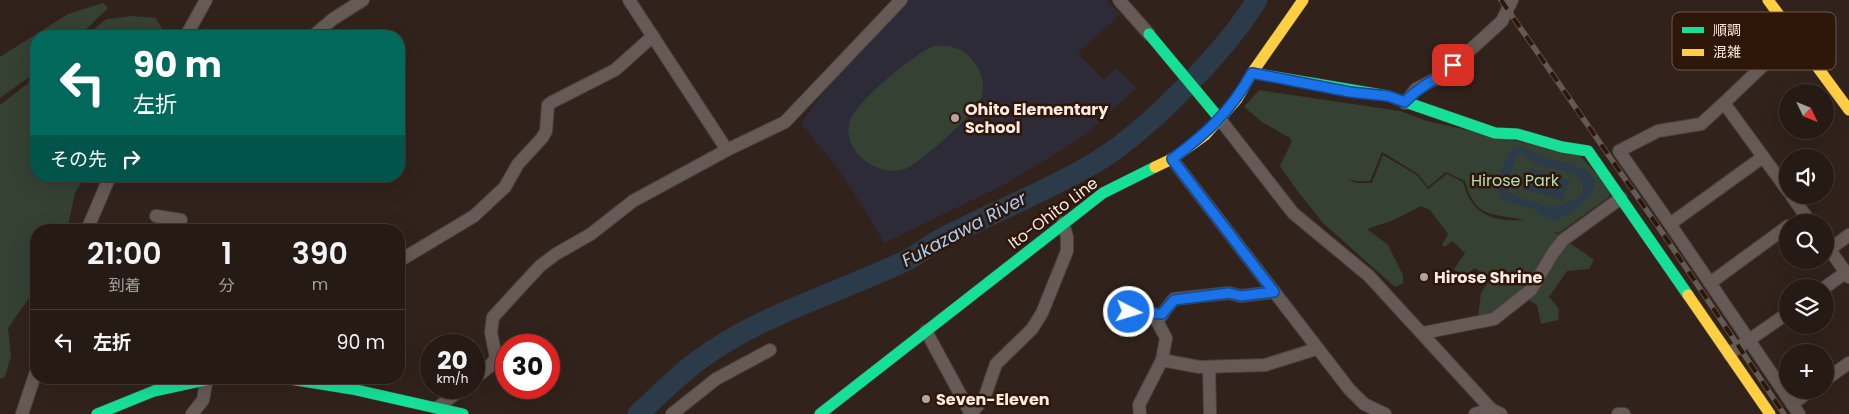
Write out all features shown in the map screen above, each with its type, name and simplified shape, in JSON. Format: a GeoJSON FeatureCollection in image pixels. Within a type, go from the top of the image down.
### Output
{"type":"FeatureCollection","features":[{"type":"Feature","properties":{"kind":"main road","name":"Ito-Ohito Line"},"geometry":{"type":"LineString","coordinates":[[820,414],[1103,193],[1172,159],[1205,135],[1237,99],[1252,73],[1303,0]]}},
{"type":"Feature","properties":{"kind":"main road"},"geometry":{"type":"LineString","coordinates":[[1768,0],[1777,12]]}},
{"type":"Feature","properties":{"kind":"main road"},"geometry":{"type":"LineString","coordinates":[[1149,34],[1220,118]]}},
{"type":"Feature","properties":{"kind":"main road"},"geometry":{"type":"LineString","coordinates":[[1819,70],[1849,110]]}},
{"type":"Feature","properties":{"kind":"main road"},"geometry":{"type":"LineString","coordinates":[[1252,73],[1350,92],[1388,96],[1495,134],[1517,134],[1562,148],[1588,151],[1770,414]]}},
{"type":"Feature","properties":{"kind":"main road"},"geometry":{"type":"LineString","coordinates":[[97,414],[162,387],[178,384]]}},
{"type":"Feature","properties":{"kind":"main road"},"geometry":{"type":"LineString","coordinates":[[321,384],[352,389],[431,409],[463,414]]}},
{"type":"Feature","properties":{"kind":"street"},"geometry":{"type":"LineString","coordinates":[[189,30],[206,0]]}},
{"type":"Feature","properties":{"kind":"street"},"geometry":{"type":"LineString","coordinates":[[320,30],[333,19],[364,0]]}},
{"type":"Feature","properties":{"kind":"street"},"geometry":{"type":"LineString","coordinates":[[629,0],[727,150]]}},
{"type":"Feature","properties":{"kind":"street"},"geometry":{"type":"LineString","coordinates":[[485,370],[496,358],[491,332],[493,316],[540,266],[556,254],[585,238],[633,200],[792,117],[839,63],[901,0]]}},
{"type":"Feature","properties":{"kind":"street"},"geometry":{"type":"LineString","coordinates":[[1119,0],[1149,34]]}},
{"type":"Feature","properties":{"kind":"street"},"geometry":{"type":"LineString","coordinates":[[1405,102],[1416,89],[1443,75],[1502,22],[1512,0]]}},
{"type":"Feature","properties":{"kind":"street"},"geometry":{"type":"LineString","coordinates":[[405,257],[474,216],[505,187],[518,164],[542,138],[547,124],[548,105],[615,70],[653,36]]}},
{"type":"Feature","properties":{"kind":"street"},"geometry":{"type":"LineString","coordinates":[[1758,70],[1701,124],[1658,131],[1619,151],[1796,409],[1804,399]]}},
{"type":"Feature","properties":{"kind":"street"},"geometry":{"type":"LineString","coordinates":[[1724,103],[1779,179]]}},
{"type":"Feature","properties":{"kind":"street"},"geometry":{"type":"LineString","coordinates":[[1220,118],[1293,213],[1364,271],[1496,411]]}},
{"type":"Feature","properties":{"kind":"street"},"geometry":{"type":"LineString","coordinates":[[1670,224],[1763,157]]}},
{"type":"Feature","properties":{"kind":"street"},"geometry":{"type":"LineString","coordinates":[[1172,159],[1316,349],[1357,397],[1385,414]]}},
{"type":"Feature","properties":{"kind":"street"},"geometry":{"type":"LineString","coordinates":[[90,224],[107,182]]}},
{"type":"Feature","properties":{"kind":"street"},"geometry":{"type":"LineString","coordinates":[[1423,333],[1494,319],[1531,290],[1553,253],[1564,240],[1621,198]]}},
{"type":"Feature","properties":{"kind":"street"},"geometry":{"type":"LineString","coordinates":[[156,216],[181,220]]}},
{"type":"Feature","properties":{"kind":"street"},"geometry":{"type":"LineString","coordinates":[[926,331],[971,414],[984,399],[996,364],[1032,329],[1042,313],[1067,251],[1067,237],[1063,223]]}},
{"type":"Feature","properties":{"kind":"street"},"geometry":{"type":"LineString","coordinates":[[1710,283],[1779,233]]}},
{"type":"Feature","properties":{"kind":"street"},"geometry":{"type":"LineString","coordinates":[[1834,242],[1849,235]]}},
{"type":"Feature","properties":{"kind":"street"},"geometry":{"type":"LineString","coordinates":[[1834,256],[1847,275],[1834,282]]}},
{"type":"Feature","properties":{"kind":"street"},"geometry":{"type":"LineString","coordinates":[[1140,414],[1139,404],[1162,360],[1166,338],[1157,321],[1174,300],[1229,293],[1241,296],[1274,292]]}},
{"type":"Feature","properties":{"kind":"street"},"geometry":{"type":"LineString","coordinates":[[1129,312],[1162,314]]}},
{"type":"Feature","properties":{"kind":"street"},"geometry":{"type":"LineString","coordinates":[[1729,354],[1779,319]]}},
{"type":"Feature","properties":{"kind":"street"},"geometry":{"type":"LineString","coordinates":[[1162,360],[1209,368],[1266,365],[1316,349]]}},
{"type":"Feature","properties":{"kind":"street"},"geometry":{"type":"LineString","coordinates":[[672,414],[716,379],[770,350]]}},
{"type":"Feature","properties":{"kind":"street"},"geometry":{"type":"LineString","coordinates":[[1834,373],[1849,362]]}},
{"type":"Feature","properties":{"kind":"street"},"geometry":{"type":"LineString","coordinates":[[1209,368],[1210,414]]}},
{"type":"Feature","properties":{"kind":"street"},"geometry":{"type":"LineString","coordinates":[[22,414],[32,384]]}},
{"type":"Feature","properties":{"kind":"street"},"geometry":{"type":"LineString","coordinates":[[192,414],[203,400],[209,384]]}},
{"type":"Feature","properties":{"kind":"street"},"geometry":{"type":"LineString","coordinates":[[431,409],[446,399]]}},
{"type":"Feature","properties":{"kind":"street"},"geometry":{"type":"LineString","coordinates":[[1476,414],[1496,411]]}},
{"type":"Feature","properties":{"kind":"street"},"geometry":{"type":"LineString","coordinates":[[1618,414],[1624,414]]}},
{"type":"Feature","properties":{"kind":"shaded area","name":"Ohito Elementary School"},"geometry":{"type":"Polygon","coordinates":[[[907,0],[1106,0],[1120,14],[1078,53],[1104,80],[1116,68],[1136,88],[1087,133],[1053,155],[1003,185],[884,243],[869,216],[838,169],[801,123],[819,98],[861,48],[907,0]]]}},
{"type":"Feature","properties":{"kind":"green space"},"geometry":{"type":"Polygon","coordinates":[[[103,3],[108,8],[85,30],[43,30],[68,14],[103,3]]]}},
{"type":"Feature","properties":{"kind":"green space"},"geometry":{"type":"Polygon","coordinates":[[[132,16],[156,18],[163,30],[93,30],[106,19],[132,16]]]}},
{"type":"Feature","properties":{"kind":"green space"},"geometry":{"type":"Polygon","coordinates":[[[30,38],[30,76],[0,98],[0,57],[30,38]]]}},
{"type":"Feature","properties":{"kind":"green space"},"geometry":{"type":"Polygon","coordinates":[[[934,46],[957,48],[970,57],[980,71],[983,81],[980,101],[959,126],[911,166],[901,170],[889,171],[868,163],[859,156],[852,146],[849,136],[849,124],[853,115],[872,92],[886,80],[913,59],[934,46]]]}},
{"type":"Feature","properties":{"kind":"green space"},"geometry":{"type":"Polygon","coordinates":[[[30,82],[30,182],[81,182],[75,193],[68,224],[30,224],[30,297],[8,328],[11,356],[5,377],[0,379],[0,105],[30,82]]]}},
{"type":"Feature","properties":{"kind":"green space","name":"Hirose Park"},"geometry":{"type":"Polygon","coordinates":[[[1259,90],[1400,111],[1427,121],[1580,155],[1610,190],[1609,197],[1559,233],[1553,231],[1594,260],[1589,269],[1567,271],[1549,297],[1559,309],[1558,320],[1541,324],[1537,305],[1516,293],[1493,316],[1478,316],[1481,293],[1490,279],[1475,268],[1462,277],[1454,269],[1465,253],[1452,241],[1445,247],[1442,245],[1448,234],[1430,210],[1421,206],[1391,221],[1367,229],[1388,245],[1403,275],[1403,283],[1395,287],[1323,223],[1296,189],[1280,166],[1292,141],[1290,138],[1262,122],[1244,107],[1259,90]],[[1382,152],[1370,181],[1356,181],[1347,178],[1356,183],[1372,183],[1383,155],[1417,175],[1428,189],[1447,174],[1463,182],[1472,202],[1485,214],[1502,220],[1524,220],[1486,212],[1474,202],[1465,181],[1446,172],[1428,187],[1418,174],[1382,152]]]}},
{"type":"Feature","properties":{"kind":"water"},"geometry":{"type":"Polygon","coordinates":[[[1521,147],[1542,157],[1583,169],[1591,176],[1594,183],[1588,198],[1572,211],[1556,220],[1546,218],[1527,206],[1504,201],[1501,198],[1500,178],[1503,165],[1513,148],[1521,147]],[[1523,153],[1516,156],[1507,185],[1508,194],[1539,204],[1558,206],[1567,204],[1584,190],[1579,177],[1567,171],[1539,165],[1523,153]]]}},
{"type":"Feature","properties":{"kind":"water"},"geometry":{"type":"Polygon","coordinates":[[[1529,168],[1569,180],[1563,200],[1523,189],[1529,168]]]}},
{"type":"Feature","properties":{"kind":"waterway","name":"Fukazawa River"},"geometry":{"type":"LineString","coordinates":[[638,414],[695,363],[743,332],[796,307],[903,262],[941,239],[1073,175],[1112,151],[1135,134],[1182,91],[1225,44],[1257,0]]}},
{"type":"Feature","properties":{"kind":"railway"},"geometry":{"type":"LineString","coordinates":[[1501,0],[1668,241],[1784,414]]}},
{"type":"Feature","properties":{"kind":"traffic: fast"},"geometry":{"type":"LineString","coordinates":[[1149,34],[1219,118]]}},
{"type":"Feature","properties":{"kind":"traffic: fast"},"geometry":{"type":"LineString","coordinates":[[1252,73],[1388,96],[1495,133],[1517,134],[1562,147],[1588,151],[1688,295]]}},
{"type":"Feature","properties":{"kind":"traffic: fast"},"geometry":{"type":"LineString","coordinates":[[820,414],[1103,193],[1155,167]]}},
{"type":"Feature","properties":{"kind":"traffic: fast"},"geometry":{"type":"LineString","coordinates":[[97,414],[154,391],[186,384]]}},
{"type":"Feature","properties":{"kind":"traffic: fast"},"geometry":{"type":"LineString","coordinates":[[321,384],[352,389],[463,414]]}},
{"type":"Feature","properties":{"kind":"traffic: slow"},"geometry":{"type":"LineString","coordinates":[[1155,167],[1172,159],[1205,135],[1237,99],[1252,73],[1303,0]]}},
{"type":"Feature","properties":{"kind":"traffic: slow"},"geometry":{"type":"LineString","coordinates":[[1768,0],[1777,12]]}},
{"type":"Feature","properties":{"kind":"traffic: slow"},"geometry":{"type":"LineString","coordinates":[[1820,70],[1849,110]]}},
{"type":"Feature","properties":{"kind":"traffic: slow"},"geometry":{"type":"LineString","coordinates":[[1688,295],[1770,414]]}},
{"type":"Feature","properties":{"kind":"place","name":"Ohito Elementary School"},"geometry":{"type":"Point","coordinates":[955,118]}},
{"type":"Feature","properties":{"kind":"place","name":"Hirose Shrine"},"geometry":{"type":"Point","coordinates":[1424,277]}},
{"type":"Feature","properties":{"kind":"place","name":"Seven-Eleven"},"geometry":{"type":"Point","coordinates":[926,399]}},
{"type":"Feature","properties":{"kind":"route"},"geometry":{"type":"LineString","coordinates":[[1129,312],[1162,314],[1174,300],[1229,293],[1241,296],[1274,292],[1172,159],[1205,135],[1237,99],[1252,73],[1350,92],[1388,96],[1405,102],[1416,89],[1443,75],[1453,65]]}}]}
